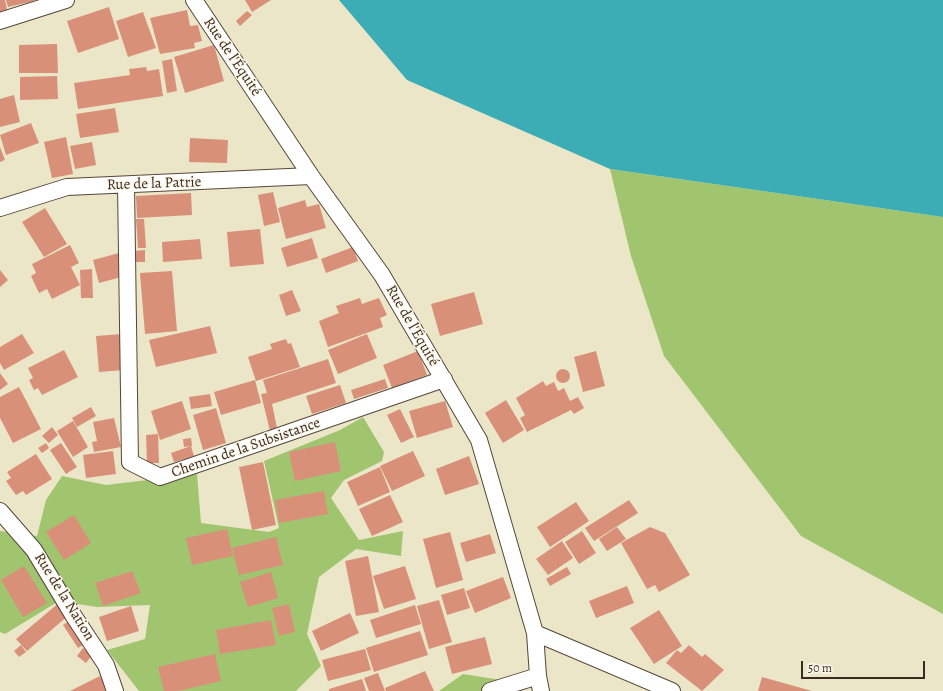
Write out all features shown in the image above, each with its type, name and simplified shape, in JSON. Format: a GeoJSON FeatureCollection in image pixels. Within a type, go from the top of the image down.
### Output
{"type":"FeatureCollection","features":[{"type":"Feature","properties":{"kind":"street"},"geometry":{"type":"LineString","coordinates":[[0,21],[66,0]]}},
{"type":"Feature","properties":{"kind":"street","name":"Rue de l'Équité"},"geometry":{"type":"LineString","coordinates":[[194,0],[311,176],[382,275],[480,440],[535,633],[540,683]]}},
{"type":"Feature","properties":{"kind":"street","name":"Rue de la Patrie"},"geometry":{"type":"LineString","coordinates":[[0,208],[67,187],[311,176]]}},
{"type":"Feature","properties":{"kind":"street","name":"Chemin de la Subsistance"},"geometry":{"type":"LineString","coordinates":[[126,185],[130,462],[160,477],[444,379]]}},
{"type":"Feature","properties":{"kind":"street","name":"Rue de la Nation"},"geometry":{"type":"LineString","coordinates":[[0,511],[34,550],[73,615],[106,665],[114,691]]}},
{"type":"Feature","properties":{"kind":"street"},"geometry":{"type":"LineString","coordinates":[[535,633],[672,691]]}},
{"type":"Feature","properties":{"kind":"street"},"geometry":{"type":"LineString","coordinates":[[490,691],[540,683]]}},
{"type":"Feature","properties":{"kind":"green space"},"geometry":{"type":"Polygon","coordinates":[[[610,169],[943,217],[943,614],[801,536],[664,356],[631,256],[610,169]]]}},
{"type":"Feature","properties":{"kind":"green space"},"geometry":{"type":"Polygon","coordinates":[[[363,417],[384,452],[382,461],[344,480],[331,498],[359,540],[403,531],[401,556],[356,549],[319,577],[307,634],[321,666],[296,691],[139,691],[107,650],[145,639],[150,605],[97,607],[59,601],[5,634],[0,632],[0,531],[37,536],[46,500],[62,476],[106,485],[197,474],[201,523],[269,532],[279,528],[264,461],[340,430],[363,417]]]}},
{"type":"Feature","properties":{"kind":"green space"},"geometry":{"type":"Polygon","coordinates":[[[463,674],[507,681],[521,691],[439,691],[463,674]]]}},
{"type":"Feature","properties":{"kind":"water"},"geometry":{"type":"Polygon","coordinates":[[[339,0],[943,0],[943,217],[610,169],[407,80],[339,0]]]}},
{"type":"Feature","properties":{"kind":"building"},"geometry":{"type":"Polygon","coordinates":[[[0,0],[5,0],[7,10],[0,12],[0,0]]]}},
{"type":"Feature","properties":{"kind":"building"},"geometry":{"type":"Polygon","coordinates":[[[6,0],[34,0],[34,1],[8,7],[6,0]]]}},
{"type":"Feature","properties":{"kind":"building"},"geometry":{"type":"Polygon","coordinates":[[[245,0],[271,0],[252,12],[245,0]]]}},
{"type":"Feature","properties":{"kind":"building"},"geometry":{"type":"Polygon","coordinates":[[[109,7],[119,39],[78,53],[67,21],[109,7]]]}},
{"type":"Feature","properties":{"kind":"building"},"geometry":{"type":"Polygon","coordinates":[[[187,10],[190,26],[198,25],[202,41],[194,43],[195,48],[160,54],[150,18],[187,10]]]}},
{"type":"Feature","properties":{"kind":"building"},"geometry":{"type":"Polygon","coordinates":[[[247,11],[252,15],[240,26],[236,21],[247,11]]]}},
{"type":"Feature","properties":{"kind":"building"},"geometry":{"type":"Polygon","coordinates":[[[143,12],[156,48],[128,57],[116,21],[143,12]]]}},
{"type":"Feature","properties":{"kind":"building"},"geometry":{"type":"Polygon","coordinates":[[[57,44],[58,73],[19,73],[19,45],[57,44]]]}},
{"type":"Feature","properties":{"kind":"building"},"geometry":{"type":"Polygon","coordinates":[[[214,45],[224,81],[185,93],[174,57],[214,45]]]}},
{"type":"Feature","properties":{"kind":"building"},"geometry":{"type":"Polygon","coordinates":[[[172,59],[177,91],[167,93],[162,61],[172,59]]]}},
{"type":"Feature","properties":{"kind":"building"},"geometry":{"type":"Polygon","coordinates":[[[146,67],[147,71],[159,69],[163,96],[78,109],[74,83],[130,75],[129,69],[146,67]]]}},
{"type":"Feature","properties":{"kind":"building"},"geometry":{"type":"Polygon","coordinates":[[[57,76],[58,99],[20,100],[20,77],[57,76]]]}},
{"type":"Feature","properties":{"kind":"building"},"geometry":{"type":"Polygon","coordinates":[[[14,95],[20,122],[0,127],[0,99],[14,95]]]}},
{"type":"Feature","properties":{"kind":"building"},"geometry":{"type":"Polygon","coordinates":[[[115,108],[119,132],[80,138],[76,114],[115,108]]]}},
{"type":"Feature","properties":{"kind":"building"},"geometry":{"type":"Polygon","coordinates":[[[31,123],[39,143],[6,155],[0,135],[31,123]]]}},
{"type":"Feature","properties":{"kind":"building"},"geometry":{"type":"Polygon","coordinates":[[[66,137],[73,174],[52,178],[44,142],[66,137]]]}},
{"type":"Feature","properties":{"kind":"building"},"geometry":{"type":"Polygon","coordinates":[[[190,138],[228,140],[227,163],[189,162],[190,138]]]}},
{"type":"Feature","properties":{"kind":"building"},"geometry":{"type":"Polygon","coordinates":[[[92,142],[96,165],[75,169],[70,146],[92,142]]]}},
{"type":"Feature","properties":{"kind":"building"},"geometry":{"type":"Polygon","coordinates":[[[0,147],[5,160],[0,162],[0,147]]]}},
{"type":"Feature","properties":{"kind":"building"},"geometry":{"type":"Polygon","coordinates":[[[273,192],[280,222],[264,226],[258,195],[273,192]]]}},
{"type":"Feature","properties":{"kind":"building"},"geometry":{"type":"Polygon","coordinates":[[[191,193],[192,215],[137,218],[136,196],[191,193]]]}},
{"type":"Feature","properties":{"kind":"building"},"geometry":{"type":"Polygon","coordinates":[[[305,200],[307,207],[319,204],[326,228],[286,239],[278,208],[305,200]]]}},
{"type":"Feature","properties":{"kind":"building"},"geometry":{"type":"Polygon","coordinates":[[[45,208],[67,244],[44,257],[22,222],[45,208]]]}},
{"type":"Feature","properties":{"kind":"building"},"geometry":{"type":"Polygon","coordinates":[[[136,219],[144,219],[146,248],[138,248],[136,219]]]}},
{"type":"Feature","properties":{"kind":"building"},"geometry":{"type":"Polygon","coordinates":[[[260,229],[264,264],[230,267],[227,232],[260,229]]]}},
{"type":"Feature","properties":{"kind":"building"},"geometry":{"type":"Polygon","coordinates":[[[312,238],[318,258],[287,267],[281,248],[312,238]]]}},
{"type":"Feature","properties":{"kind":"building"},"geometry":{"type":"Polygon","coordinates":[[[200,239],[202,259],[163,262],[162,242],[200,239]]]}},
{"type":"Feature","properties":{"kind":"building"},"geometry":{"type":"Polygon","coordinates":[[[70,245],[79,263],[71,267],[80,285],[52,299],[47,289],[39,293],[31,276],[36,273],[32,264],[70,245]]]}},
{"type":"Feature","properties":{"kind":"building"},"geometry":{"type":"Polygon","coordinates":[[[353,247],[358,261],[326,273],[321,259],[353,247]]]}},
{"type":"Feature","properties":{"kind":"building"},"geometry":{"type":"Polygon","coordinates":[[[145,250],[145,262],[134,262],[133,251],[145,250]]]}},
{"type":"Feature","properties":{"kind":"building"},"geometry":{"type":"Polygon","coordinates":[[[119,253],[125,276],[99,283],[93,260],[119,253]]]}},
{"type":"Feature","properties":{"kind":"building"},"geometry":{"type":"Polygon","coordinates":[[[92,269],[93,298],[81,298],[80,270],[92,269]]]}},
{"type":"Feature","properties":{"kind":"building"},"geometry":{"type":"Polygon","coordinates":[[[0,270],[8,280],[0,287],[0,270]]]}},
{"type":"Feature","properties":{"kind":"building"},"geometry":{"type":"Polygon","coordinates":[[[172,271],[177,331],[145,334],[140,273],[172,271]]]}},
{"type":"Feature","properties":{"kind":"building"},"geometry":{"type":"Polygon","coordinates":[[[292,290],[301,311],[286,316],[279,295],[292,290]]]}},
{"type":"Feature","properties":{"kind":"building"},"geometry":{"type":"Polygon","coordinates":[[[474,292],[483,324],[440,336],[431,304],[474,292]]]}},
{"type":"Feature","properties":{"kind":"building"},"geometry":{"type":"Polygon","coordinates":[[[360,298],[362,304],[379,298],[387,315],[380,318],[383,327],[328,347],[319,321],[339,313],[336,306],[360,298]]]}},
{"type":"Feature","properties":{"kind":"building"},"geometry":{"type":"Polygon","coordinates":[[[210,326],[217,353],[156,367],[149,340],[210,326]]]}},
{"type":"Feature","properties":{"kind":"building"},"geometry":{"type":"Polygon","coordinates":[[[22,334],[34,353],[4,370],[0,363],[0,347],[22,334]]]}},
{"type":"Feature","properties":{"kind":"building"},"geometry":{"type":"Polygon","coordinates":[[[122,334],[124,370],[99,372],[96,336],[122,334]]]}},
{"type":"Feature","properties":{"kind":"building"},"geometry":{"type":"Polygon","coordinates":[[[367,334],[377,358],[338,374],[328,350],[367,334]]]}},
{"type":"Feature","properties":{"kind":"building"},"geometry":{"type":"Polygon","coordinates":[[[286,339],[288,344],[291,343],[300,367],[256,381],[248,357],[272,349],[270,344],[286,339]]]}},
{"type":"Feature","properties":{"kind":"building"},"geometry":{"type":"Polygon","coordinates":[[[64,350],[78,377],[42,395],[38,388],[34,390],[29,380],[33,378],[28,368],[64,350]]]}},
{"type":"Feature","properties":{"kind":"building"},"geometry":{"type":"Polygon","coordinates":[[[418,351],[427,375],[392,388],[383,365],[418,351]]]}},
{"type":"Feature","properties":{"kind":"building"},"geometry":{"type":"Polygon","coordinates":[[[596,351],[605,386],[583,392],[574,357],[596,351]]]}},
{"type":"Feature","properties":{"kind":"building"},"geometry":{"type":"Polygon","coordinates":[[[328,359],[336,383],[272,404],[278,433],[271,435],[261,394],[267,393],[263,380],[328,359]]]}},
{"type":"Feature","properties":{"kind":"building"},"geometry":{"type":"Polygon","coordinates":[[[563,369],[568,371],[570,376],[568,381],[563,383],[558,381],[556,376],[558,371],[563,369]]]}},
{"type":"Feature","properties":{"kind":"building"},"geometry":{"type":"Polygon","coordinates":[[[0,373],[8,384],[0,390],[0,373]]]}},
{"type":"Feature","properties":{"kind":"building"},"geometry":{"type":"Polygon","coordinates":[[[385,379],[388,388],[354,399],[351,390],[385,379]]]}},
{"type":"Feature","properties":{"kind":"building"},"geometry":{"type":"Polygon","coordinates":[[[255,380],[261,403],[221,415],[214,392],[255,380]]]}},
{"type":"Feature","properties":{"kind":"building"},"geometry":{"type":"Polygon","coordinates":[[[543,381],[546,386],[554,382],[558,391],[564,388],[570,401],[578,397],[584,408],[574,414],[571,410],[527,432],[520,418],[525,415],[516,398],[543,381]]]}},
{"type":"Feature","properties":{"kind":"building"},"geometry":{"type":"Polygon","coordinates":[[[340,385],[346,403],[312,414],[306,396],[340,385]]]}},
{"type":"Feature","properties":{"kind":"building"},"geometry":{"type":"Polygon","coordinates":[[[19,387],[41,429],[13,443],[0,418],[0,397],[19,387]]]}},
{"type":"Feature","properties":{"kind":"building"},"geometry":{"type":"Polygon","coordinates":[[[210,394],[212,406],[191,409],[189,397],[210,394]]]}},
{"type":"Feature","properties":{"kind":"building"},"geometry":{"type":"Polygon","coordinates":[[[506,400],[524,430],[503,443],[485,413],[506,400]]]}},
{"type":"Feature","properties":{"kind":"building"},"geometry":{"type":"Polygon","coordinates":[[[182,401],[191,429],[160,440],[151,411],[182,401]]]}},
{"type":"Feature","properties":{"kind":"building"},"geometry":{"type":"Polygon","coordinates":[[[445,401],[453,427],[417,438],[409,411],[445,401]]]}},
{"type":"Feature","properties":{"kind":"building"},"geometry":{"type":"Polygon","coordinates":[[[91,407],[96,416],[77,427],[72,418],[91,407]]]}},
{"type":"Feature","properties":{"kind":"building"},"geometry":{"type":"Polygon","coordinates":[[[216,408],[226,443],[203,450],[193,415],[216,408]]]}},
{"type":"Feature","properties":{"kind":"building"},"geometry":{"type":"Polygon","coordinates":[[[400,409],[414,437],[401,443],[387,415],[400,409]]]}},
{"type":"Feature","properties":{"kind":"building"},"geometry":{"type":"Polygon","coordinates":[[[114,418],[121,447],[94,452],[92,442],[97,441],[93,422],[114,418]]]}},
{"type":"Feature","properties":{"kind":"building"},"geometry":{"type":"Polygon","coordinates":[[[73,421],[88,447],[73,457],[57,431],[73,421]]]}},
{"type":"Feature","properties":{"kind":"building"},"geometry":{"type":"Polygon","coordinates":[[[52,427],[58,435],[49,443],[42,436],[52,427]]]}},
{"type":"Feature","properties":{"kind":"building"},"geometry":{"type":"Polygon","coordinates":[[[158,434],[159,463],[147,463],[146,435],[158,434]]]}},
{"type":"Feature","properties":{"kind":"building"},"geometry":{"type":"Polygon","coordinates":[[[191,438],[192,446],[184,447],[183,439],[191,438]]]}},
{"type":"Feature","properties":{"kind":"building"},"geometry":{"type":"Polygon","coordinates":[[[335,442],[341,471],[295,481],[289,452],[335,442]]]}},
{"type":"Feature","properties":{"kind":"building"},"geometry":{"type":"Polygon","coordinates":[[[46,443],[49,448],[42,453],[38,448],[46,443]]]}},
{"type":"Feature","properties":{"kind":"building"},"geometry":{"type":"Polygon","coordinates":[[[61,443],[77,467],[66,474],[50,450],[61,443]]]}},
{"type":"Feature","properties":{"kind":"building"},"geometry":{"type":"Polygon","coordinates":[[[191,446],[194,456],[174,462],[171,453],[191,446]]]}},
{"type":"Feature","properties":{"kind":"building"},"geometry":{"type":"Polygon","coordinates":[[[113,451],[116,474],[86,478],[83,455],[113,451]]]}},
{"type":"Feature","properties":{"kind":"building"},"geometry":{"type":"Polygon","coordinates":[[[413,451],[425,476],[392,491],[380,466],[413,451]]]}},
{"type":"Feature","properties":{"kind":"building"},"geometry":{"type":"Polygon","coordinates":[[[36,454],[52,479],[26,495],[23,491],[16,495],[6,481],[11,478],[7,472],[36,454]]]}},
{"type":"Feature","properties":{"kind":"building"},"geometry":{"type":"Polygon","coordinates":[[[469,456],[479,484],[445,495],[436,469],[469,456]]]}},
{"type":"Feature","properties":{"kind":"building"},"geometry":{"type":"Polygon","coordinates":[[[263,462],[276,525],[252,530],[239,467],[263,462]]]}},
{"type":"Feature","properties":{"kind":"building"},"geometry":{"type":"Polygon","coordinates":[[[380,467],[390,492],[358,506],[347,482],[380,467]]]}},
{"type":"Feature","properties":{"kind":"building"},"geometry":{"type":"Polygon","coordinates":[[[324,491],[328,514],[279,523],[275,500],[324,491]]]}},
{"type":"Feature","properties":{"kind":"building"},"geometry":{"type":"Polygon","coordinates":[[[390,495],[403,522],[372,536],[359,509],[390,495]]]}},
{"type":"Feature","properties":{"kind":"building"},"geometry":{"type":"Polygon","coordinates":[[[629,500],[638,513],[594,541],[585,528],[629,500]]]}},
{"type":"Feature","properties":{"kind":"building"},"geometry":{"type":"Polygon","coordinates":[[[576,502],[589,521],[550,547],[537,527],[576,502]]]}},
{"type":"Feature","properties":{"kind":"building"},"geometry":{"type":"Polygon","coordinates":[[[74,515],[91,543],[64,560],[46,532],[74,515]]]}},
{"type":"Feature","properties":{"kind":"building"},"geometry":{"type":"Polygon","coordinates":[[[617,527],[626,539],[607,551],[599,539],[617,527]]]}},
{"type":"Feature","properties":{"kind":"building"},"geometry":{"type":"Polygon","coordinates":[[[650,527],[665,533],[690,575],[659,592],[655,585],[647,589],[621,543],[650,527]]]}},
{"type":"Feature","properties":{"kind":"building"},"geometry":{"type":"Polygon","coordinates":[[[227,529],[233,556],[192,565],[186,538],[227,529]]]}},
{"type":"Feature","properties":{"kind":"building"},"geometry":{"type":"Polygon","coordinates":[[[582,531],[596,553],[579,564],[565,542],[582,531]]]}},
{"type":"Feature","properties":{"kind":"building"},"geometry":{"type":"Polygon","coordinates":[[[450,532],[463,580],[436,588],[423,539],[450,532]]]}},
{"type":"Feature","properties":{"kind":"building"},"geometry":{"type":"Polygon","coordinates":[[[490,534],[496,553],[466,562],[460,543],[490,534]]]}},
{"type":"Feature","properties":{"kind":"building"},"geometry":{"type":"Polygon","coordinates":[[[276,537],[283,565],[239,575],[232,548],[276,537]]]}},
{"type":"Feature","properties":{"kind":"building"},"geometry":{"type":"Polygon","coordinates":[[[562,541],[573,558],[548,575],[536,559],[562,541]]]}},
{"type":"Feature","properties":{"kind":"building"},"geometry":{"type":"Polygon","coordinates":[[[368,556],[379,612],[356,616],[345,561],[368,556]]]}},
{"type":"Feature","properties":{"kind":"building"},"geometry":{"type":"Polygon","coordinates":[[[24,566],[47,603],[23,617],[1,580],[24,566]]]}},
{"type":"Feature","properties":{"kind":"building"},"geometry":{"type":"Polygon","coordinates":[[[405,566],[416,599],[384,609],[373,576],[405,566]]]}},
{"type":"Feature","properties":{"kind":"building"},"geometry":{"type":"Polygon","coordinates":[[[567,567],[571,574],[550,586],[546,579],[567,567]]]}},
{"type":"Feature","properties":{"kind":"building"},"geometry":{"type":"Polygon","coordinates":[[[132,571],[141,593],[103,606],[95,583],[132,571]]]}},
{"type":"Feature","properties":{"kind":"building"},"geometry":{"type":"Polygon","coordinates":[[[271,572],[278,598],[248,607],[240,582],[271,572]]]}},
{"type":"Feature","properties":{"kind":"building"},"geometry":{"type":"Polygon","coordinates":[[[503,577],[511,598],[475,613],[466,591],[503,577]]]}},
{"type":"Feature","properties":{"kind":"building"},"geometry":{"type":"Polygon","coordinates":[[[627,586],[634,603],[596,618],[589,601],[627,586]]]}},
{"type":"Feature","properties":{"kind":"building"},"geometry":{"type":"Polygon","coordinates":[[[464,588],[470,608],[447,615],[441,595],[464,588]]]}},
{"type":"Feature","properties":{"kind":"building"},"geometry":{"type":"Polygon","coordinates":[[[439,600],[452,642],[429,649],[417,606],[439,600]]]}},
{"type":"Feature","properties":{"kind":"building"},"geometry":{"type":"Polygon","coordinates":[[[60,602],[70,614],[27,651],[16,639],[60,602]]]}},
{"type":"Feature","properties":{"kind":"building"},"geometry":{"type":"Polygon","coordinates":[[[289,604],[295,632],[279,636],[272,608],[289,604]]]}},
{"type":"Feature","properties":{"kind":"building"},"geometry":{"type":"Polygon","coordinates":[[[415,605],[421,624],[376,638],[370,620],[415,605]]]}},
{"type":"Feature","properties":{"kind":"building"},"geometry":{"type":"Polygon","coordinates":[[[131,606],[139,631],[107,641],[99,617],[131,606]]]}},
{"type":"Feature","properties":{"kind":"building"},"geometry":{"type":"Polygon","coordinates":[[[659,610],[682,646],[654,664],[630,628],[659,610]]]}},
{"type":"Feature","properties":{"kind":"building"},"geometry":{"type":"Polygon","coordinates":[[[350,613],[359,633],[321,651],[312,631],[350,613]]]}},
{"type":"Feature","properties":{"kind":"building"},"geometry":{"type":"Polygon","coordinates":[[[72,619],[87,643],[78,648],[63,625],[72,619]]]}},
{"type":"Feature","properties":{"kind":"building"},"geometry":{"type":"Polygon","coordinates":[[[271,620],[276,645],[220,654],[216,630],[271,620]]]}},
{"type":"Feature","properties":{"kind":"building"},"geometry":{"type":"Polygon","coordinates":[[[420,631],[428,655],[374,672],[366,648],[420,631]]]}},
{"type":"Feature","properties":{"kind":"building"},"geometry":{"type":"Polygon","coordinates":[[[485,637],[492,664],[452,674],[445,647],[485,637]]]}},
{"type":"Feature","properties":{"kind":"building"},"geometry":{"type":"Polygon","coordinates":[[[21,645],[26,652],[19,657],[14,651],[21,645]]]}},
{"type":"Feature","properties":{"kind":"building"},"geometry":{"type":"Polygon","coordinates":[[[689,645],[702,657],[705,654],[724,670],[702,691],[666,663],[677,650],[681,653],[689,645]]]}},
{"type":"Feature","properties":{"kind":"building"},"geometry":{"type":"Polygon","coordinates":[[[83,648],[92,655],[86,663],[77,656],[83,648]]]}},
{"type":"Feature","properties":{"kind":"building"},"geometry":{"type":"Polygon","coordinates":[[[365,649],[371,670],[328,681],[322,660],[365,649]]]}},
{"type":"Feature","properties":{"kind":"building"},"geometry":{"type":"Polygon","coordinates":[[[215,654],[221,681],[178,691],[164,691],[158,667],[215,654]]]}},
{"type":"Feature","properties":{"kind":"building"},"geometry":{"type":"Polygon","coordinates":[[[425,671],[434,691],[386,691],[385,688],[425,671]]]}},
{"type":"Feature","properties":{"kind":"building"},"geometry":{"type":"Polygon","coordinates":[[[378,673],[385,691],[369,691],[364,678],[378,673]]]}},
{"type":"Feature","properties":{"kind":"building"},"geometry":{"type":"Polygon","coordinates":[[[100,676],[108,691],[70,691],[100,676]]]}},
{"type":"Feature","properties":{"kind":"building"},"geometry":{"type":"Polygon","coordinates":[[[762,677],[812,691],[758,691],[762,677]]]}},
{"type":"Feature","properties":{"kind":"building"},"geometry":{"type":"Polygon","coordinates":[[[362,679],[366,691],[329,691],[329,689],[362,679]]]}}]}
